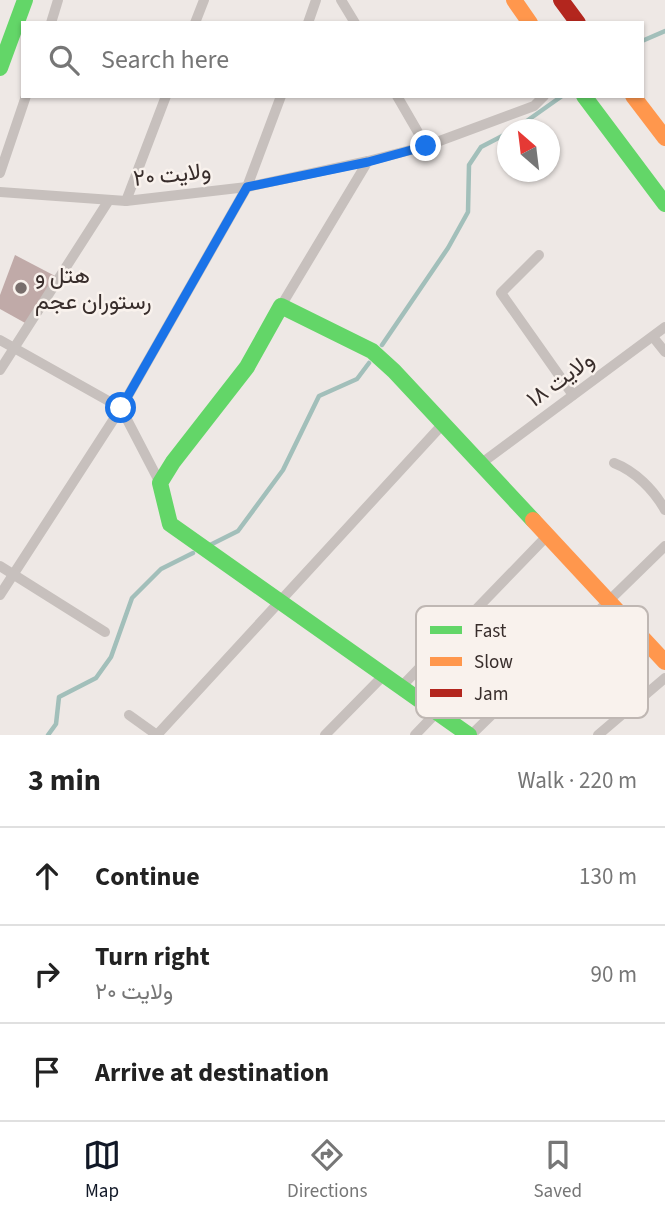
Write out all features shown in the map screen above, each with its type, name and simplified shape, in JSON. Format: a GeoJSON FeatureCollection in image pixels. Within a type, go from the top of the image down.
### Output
{"type":"FeatureCollection","features":[{"type":"Feature","properties":{"kind":"main road"},"geometry":{"type":"LineString","coordinates":[[0,68],[25,0]]}},
{"type":"Feature","properties":{"kind":"main road"},"geometry":{"type":"LineString","coordinates":[[514,0],[529,21]]}},
{"type":"Feature","properties":{"kind":"main road"},"geometry":{"type":"LineString","coordinates":[[568,2],[577,21]]}},
{"type":"Feature","properties":{"kind":"main road"},"geometry":{"type":"LineString","coordinates":[[586,98],[665,204]]}},
{"type":"Feature","properties":{"kind":"main road"},"geometry":{"type":"LineString","coordinates":[[635,98],[665,138]]}},
{"type":"Feature","properties":{"kind":"main road"},"geometry":{"type":"LineString","coordinates":[[416,697],[170,524],[160,483],[173,462],[247,367],[281,306],[372,351],[417,393],[442,425],[612,606]]}},
{"type":"Feature","properties":{"kind":"main road"},"geometry":{"type":"LineString","coordinates":[[648,644],[665,662]]}},
{"type":"Feature","properties":{"kind":"main road"},"geometry":{"type":"LineString","coordinates":[[446,718],[470,735]]}},
{"type":"Feature","properties":{"kind":"street"},"geometry":{"type":"LineString","coordinates":[[52,21],[58,0]]}},
{"type":"Feature","properties":{"kind":"street"},"geometry":{"type":"LineString","coordinates":[[196,21],[204,0]]}},
{"type":"Feature","properties":{"kind":"street"},"geometry":{"type":"LineString","coordinates":[[309,21],[316,0]]}},
{"type":"Feature","properties":{"kind":"street"},"geometry":{"type":"LineString","coordinates":[[341,0],[354,21]]}},
{"type":"Feature","properties":{"kind":"street"},"geometry":{"type":"LineString","coordinates":[[0,173],[25,98]]}},
{"type":"Feature","properties":{"kind":"street"},"geometry":{"type":"LineString","coordinates":[[125,201],[165,98]]}},
{"type":"Feature","properties":{"kind":"street"},"geometry":{"type":"LineString","coordinates":[[0,595],[121,408],[247,187],[280,98]]}},
{"type":"Feature","properties":{"kind":"street"},"geometry":{"type":"LineString","coordinates":[[398,98],[426,146]]}},
{"type":"Feature","properties":{"kind":"street","name":"ولایت ۲۰"},"geometry":{"type":"LineString","coordinates":[[0,192],[125,201],[247,187],[368,162],[426,146],[534,106],[542,98]]}},
{"type":"Feature","properties":{"kind":"street"},"geometry":{"type":"LineString","coordinates":[[281,306],[368,162]]}},
{"type":"Feature","properties":{"kind":"street"},"geometry":{"type":"LineString","coordinates":[[0,370],[109,200]]}},
{"type":"Feature","properties":{"kind":"street"},"geometry":{"type":"LineString","coordinates":[[539,255],[501,293],[573,395]]}},
{"type":"Feature","properties":{"kind":"street","name":"ولایت ۱۸"},"geometry":{"type":"LineString","coordinates":[[479,465],[665,327]]}},
{"type":"Feature","properties":{"kind":"street"},"geometry":{"type":"LineString","coordinates":[[653,337],[665,352]]}},
{"type":"Feature","properties":{"kind":"street"},"geometry":{"type":"LineString","coordinates":[[0,340],[121,408],[160,483]]}},
{"type":"Feature","properties":{"kind":"street"},"geometry":{"type":"LineString","coordinates":[[129,715],[157,735],[442,425]]}},
{"type":"Feature","properties":{"kind":"street"},"geometry":{"type":"LineString","coordinates":[[614,463],[628,469],[648,488],[665,510]]}},
{"type":"Feature","properties":{"kind":"street"},"geometry":{"type":"LineString","coordinates":[[479,606],[547,536]]}},
{"type":"Feature","properties":{"kind":"street"},"geometry":{"type":"LineString","coordinates":[[604,606],[665,547]]}},
{"type":"Feature","properties":{"kind":"street"},"geometry":{"type":"LineString","coordinates":[[0,566],[105,632]]}},
{"type":"Feature","properties":{"kind":"street"},"geometry":{"type":"LineString","coordinates":[[401,687],[416,671]]}},
{"type":"Feature","properties":{"kind":"street"},"geometry":{"type":"LineString","coordinates":[[325,735],[384,675]]}},
{"type":"Feature","properties":{"kind":"street"},"geometry":{"type":"LineString","coordinates":[[648,692],[665,678]]}},
{"type":"Feature","properties":{"kind":"street"},"geometry":{"type":"LineString","coordinates":[[415,735],[431,718]]}},
{"type":"Feature","properties":{"kind":"street"},"geometry":{"type":"LineString","coordinates":[[470,735],[488,718]]}},
{"type":"Feature","properties":{"kind":"street"},"geometry":{"type":"LineString","coordinates":[[598,735],[618,718]]}},
{"type":"Feature","properties":{"kind":"building"},"geometry":{"type":"Polygon","coordinates":[[[15,255],[57,277],[27,324],[0,309],[0,295],[15,255]]]}},
{"type":"Feature","properties":{"kind":"waterway"},"geometry":{"type":"LineString","coordinates":[[644,40],[665,31]]}},
{"type":"Feature","properties":{"kind":"waterway"},"geometry":{"type":"LineString","coordinates":[[530,119],[559,98]]}},
{"type":"Feature","properties":{"kind":"waterway"},"geometry":{"type":"LineString","coordinates":[[382,345],[448,248],[468,212],[469,165],[481,147],[497,139]]}},
{"type":"Feature","properties":{"kind":"waterway"},"geometry":{"type":"LineString","coordinates":[[210,545],[238,531],[283,470],[319,396],[357,379],[369,363]]}},
{"type":"Feature","properties":{"kind":"waterway"},"geometry":{"type":"LineString","coordinates":[[48,735],[56,724],[59,697],[96,678],[111,657],[132,598],[161,569],[193,553]]}},
{"type":"Feature","properties":{"kind":"traffic: fast"},"geometry":{"type":"LineString","coordinates":[[0,68],[25,0]]}},
{"type":"Feature","properties":{"kind":"traffic: fast"},"geometry":{"type":"LineString","coordinates":[[586,98],[665,204]]}},
{"type":"Feature","properties":{"kind":"traffic: fast"},"geometry":{"type":"LineString","coordinates":[[416,698],[170,524],[160,483],[173,462],[247,367],[281,306],[372,351],[394,371],[533,520]]}},
{"type":"Feature","properties":{"kind":"traffic: fast"},"geometry":{"type":"LineString","coordinates":[[445,718],[469,735]]}},
{"type":"Feature","properties":{"kind":"traffic: slow"},"geometry":{"type":"LineString","coordinates":[[514,0],[529,21]]}},
{"type":"Feature","properties":{"kind":"traffic: slow"},"geometry":{"type":"LineString","coordinates":[[635,98],[665,138]]}},
{"type":"Feature","properties":{"kind":"traffic: slow"},"geometry":{"type":"LineString","coordinates":[[533,520],[613,606]]}},
{"type":"Feature","properties":{"kind":"traffic: slow"},"geometry":{"type":"LineString","coordinates":[[648,644],[665,662]]}},
{"type":"Feature","properties":{"kind":"traffic: jam"},"geometry":{"type":"LineString","coordinates":[[561,0],[577,21]]}},
{"type":"Feature","properties":{"kind":"place","name":"هتل و رستوران عجم"},"geometry":{"type":"Point","coordinates":[21,288]}},
{"type":"Feature","properties":{"kind":"route"},"geometry":{"type":"LineString","coordinates":[[121,408],[247,187],[368,162],[426,146]]}}]}
